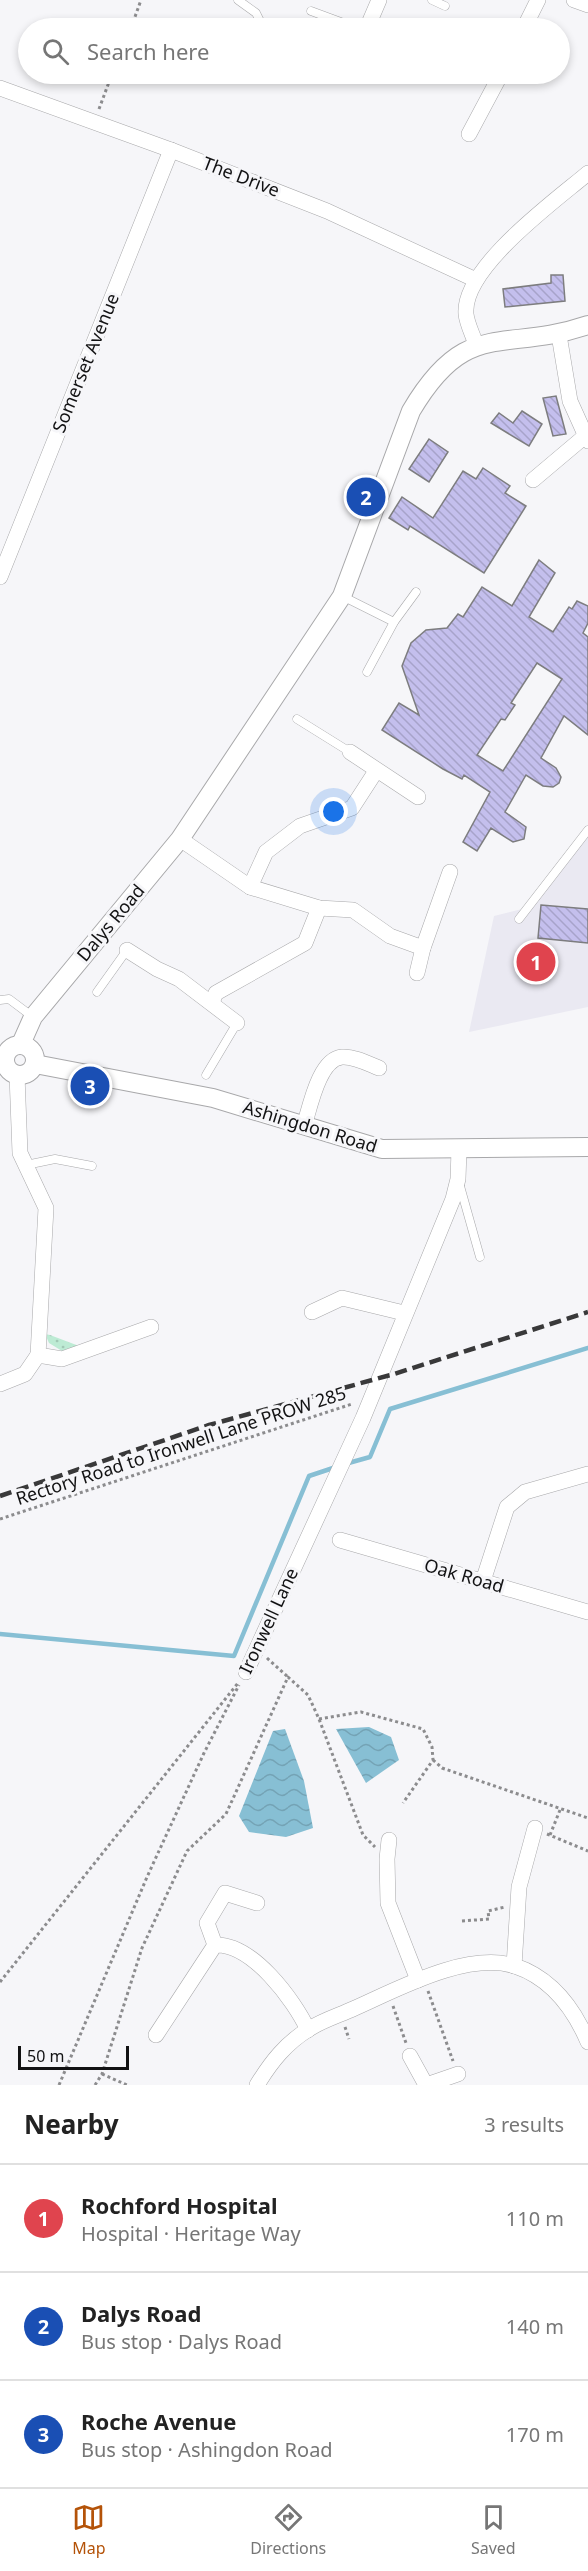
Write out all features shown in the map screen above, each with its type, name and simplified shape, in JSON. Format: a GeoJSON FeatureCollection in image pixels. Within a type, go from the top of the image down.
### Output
{"type":"FeatureCollection","features":[{"type":"Feature","properties":{"kind":"street"},"geometry":{"type":"LineString","coordinates":[[371,18],[379,0]]}},
{"type":"Feature","properties":{"kind":"street"},"geometry":{"type":"LineString","coordinates":[[529,18],[538,0]]}},
{"type":"Feature","properties":{"kind":"street"},"geometry":{"type":"LineString","coordinates":[[574,0],[588,4]]}},
{"type":"Feature","properties":{"kind":"street"},"geometry":{"type":"LineString","coordinates":[[469,135],[496,84]]}},
{"type":"Feature","properties":{"kind":"street","name":"The Drive"},"geometry":{"type":"LineString","coordinates":[[0,88],[171,150],[327,211],[476,280]]}},
{"type":"Feature","properties":{"kind":"street","name":"Somerset Avenue"},"geometry":{"type":"LineString","coordinates":[[0,577],[171,150]]}},
{"type":"Feature","properties":{"kind":"street"},"geometry":{"type":"LineString","coordinates":[[588,173],[510,240],[476,280],[468,297],[466,314],[476,345],[508,339],[559,335],[588,325]]}},
{"type":"Feature","properties":{"kind":"street"},"geometry":{"type":"LineString","coordinates":[[533,480],[586,439],[570,401],[559,335]]}},
{"type":"Feature","properties":{"kind":"street","name":"Dalys Road"},"geometry":{"type":"LineString","coordinates":[[21,1044],[33,1017],[180,839],[342,596],[411,411],[439,371],[456,356],[476,345]]}},
{"type":"Feature","properties":{"kind":"street"},"geometry":{"type":"LineString","coordinates":[[350,752],[417,798]]}},
{"type":"Feature","properties":{"kind":"street"},"geometry":{"type":"LineString","coordinates":[[250,887],[266,852],[300,826],[352,808],[376,771]]}},
{"type":"Feature","properties":{"kind":"street"},"geometry":{"type":"LineString","coordinates":[[180,839],[250,887],[319,908],[353,910],[390,936],[423,948]]}},
{"type":"Feature","properties":{"kind":"street"},"geometry":{"type":"LineString","coordinates":[[417,974],[423,948],[450,872]]}},
{"type":"Feature","properties":{"kind":"street"},"geometry":{"type":"LineString","coordinates":[[212,1002],[216,993],[305,943],[319,908]]}},
{"type":"Feature","properties":{"kind":"street"},"geometry":{"type":"LineString","coordinates":[[127,950],[157,969],[179,979],[237,1023]]}},
{"type":"Feature","properties":{"kind":"street"},"geometry":{"type":"LineString","coordinates":[[21,1044],[33,1050],[35,1064],[27,1074],[18,1075],[9,1070],[3,1061],[8,1051],[21,1044]]}},
{"type":"Feature","properties":{"kind":"street"},"geometry":{"type":"LineString","coordinates":[[304,1126],[319,1081],[329,1063],[345,1057],[380,1068]]}},
{"type":"Feature","properties":{"kind":"street","name":"Ashingdon Road"},"geometry":{"type":"LineString","coordinates":[[35,1064],[213,1098],[382,1149],[588,1148]]}},
{"type":"Feature","properties":{"kind":"street"},"geometry":{"type":"LineString","coordinates":[[0,1384],[25,1374],[39,1355],[46,1208],[20,1153],[18,1075]]}},
{"type":"Feature","properties":{"kind":"street","name":"Ironwell Lane"},"geometry":{"type":"LineString","coordinates":[[246,1672],[371,1398],[404,1313],[453,1199],[458,1179],[459,1150]]}},
{"type":"Feature","properties":{"kind":"street"},"geometry":{"type":"LineString","coordinates":[[312,1312],[342,1298],[404,1313]]}},
{"type":"Feature","properties":{"kind":"street"},"geometry":{"type":"LineString","coordinates":[[39,1355],[62,1359],[151,1326]]}},
{"type":"Feature","properties":{"kind":"street"},"geometry":{"type":"LineString","coordinates":[[483,1581],[507,1508],[525,1492],[588,1474]]}},
{"type":"Feature","properties":{"kind":"street","name":"Oak Road"},"geometry":{"type":"LineString","coordinates":[[340,1540],[588,1612]]}},
{"type":"Feature","properties":{"kind":"street"},"geometry":{"type":"LineString","coordinates":[[514,1966],[523,1863],[535,1828]]}},
{"type":"Feature","properties":{"kind":"street"},"geometry":{"type":"LineString","coordinates":[[389,1840],[388,1903],[420,1979]]}},
{"type":"Feature","properties":{"kind":"street"},"geometry":{"type":"LineString","coordinates":[[215,1945],[207,1923],[225,1893],[257,1903]]}},
{"type":"Feature","properties":{"kind":"street"},"geometry":{"type":"LineString","coordinates":[[215,1945],[225,1944],[244,1954],[270,1975],[297,2006],[308,2030]]}},
{"type":"Feature","properties":{"kind":"street"},"geometry":{"type":"LineString","coordinates":[[156,2035],[215,1945]]}},
{"type":"Feature","properties":{"kind":"street"},"geometry":{"type":"LineString","coordinates":[[257,2085],[281,2051],[308,2030],[420,1979],[489,1963],[514,1966],[539,1977],[560,1995],[587,2037]]}},
{"type":"Feature","properties":{"kind":"street"},"geometry":{"type":"LineString","coordinates":[[410,2056],[426,2085],[458,2074]]}},
{"type":"Feature","properties":{"kind":"lane"},"geometry":{"type":"LineString","coordinates":[[238,0],[256,13],[259,18]]}},
{"type":"Feature","properties":{"kind":"lane"},"geometry":{"type":"LineString","coordinates":[[432,0],[445,6]]}},
{"type":"Feature","properties":{"kind":"lane"},"geometry":{"type":"LineString","coordinates":[[311,11],[330,18]]}},
{"type":"Feature","properties":{"kind":"lane"},"geometry":{"type":"LineString","coordinates":[[367,672],[394,622],[416,592]]}},
{"type":"Feature","properties":{"kind":"lane"},"geometry":{"type":"LineString","coordinates":[[342,596],[394,622]]}},
{"type":"Feature","properties":{"kind":"lane"},"geometry":{"type":"LineString","coordinates":[[297,719],[350,752]]}},
{"type":"Feature","properties":{"kind":"lane"},"geometry":{"type":"LineString","coordinates":[[519,919],[588,830]]}},
{"type":"Feature","properties":{"kind":"lane"},"geometry":{"type":"LineString","coordinates":[[97,992],[127,950]]}},
{"type":"Feature","properties":{"kind":"lane"},"geometry":{"type":"LineString","coordinates":[[0,1000],[9,999],[33,1017]]}},
{"type":"Feature","properties":{"kind":"lane"},"geometry":{"type":"LineString","coordinates":[[206,1075],[237,1023]]}},
{"type":"Feature","properties":{"kind":"lane"},"geometry":{"type":"LineString","coordinates":[[26,1165],[55,1160],[92,1166]]}},
{"type":"Feature","properties":{"kind":"lane"},"geometry":{"type":"LineString","coordinates":[[458,1179],[480,1257]]}},
{"type":"Feature","properties":{"kind":"path"},"geometry":{"type":"LineString","coordinates":[[134,18],[141,0]]}},
{"type":"Feature","properties":{"kind":"path"},"geometry":{"type":"LineString","coordinates":[[94,122],[108,84]]}},
{"type":"Feature","properties":{"kind":"path","name":"Rectory Road to Ironwell Lane PROW 285"},"geometry":{"type":"LineString","coordinates":[[0,1519],[371,1398]]}},
{"type":"Feature","properties":{"kind":"path"},"geometry":{"type":"LineString","coordinates":[[268,1659],[308,1695],[363,1835],[387,1859]]}},
{"type":"Feature","properties":{"kind":"path"},"geometry":{"type":"LineString","coordinates":[[0,1982],[246,1672]]}},
{"type":"Feature","properties":{"kind":"path","name":"Ironwell Lane"},"geometry":{"type":"LineString","coordinates":[[59,2085],[152,1866],[204,1753],[246,1672]]}},
{"type":"Feature","properties":{"kind":"path"},"geometry":{"type":"LineString","coordinates":[[95,2085],[102,2074],[142,1948],[177,1872],[188,1851],[226,1814],[288,1677]]}},
{"type":"Feature","properties":{"kind":"path"},"geometry":{"type":"LineString","coordinates":[[319,1719],[361,1712],[423,1729],[432,1746],[432,1760],[403,1803]]}},
{"type":"Feature","properties":{"kind":"path"},"geometry":{"type":"LineString","coordinates":[[432,1760],[442,1768],[588,1818]]}},
{"type":"Feature","properties":{"kind":"path"},"geometry":{"type":"LineString","coordinates":[[550,1835],[560,1810]]}},
{"type":"Feature","properties":{"kind":"path"},"geometry":{"type":"LineString","coordinates":[[535,1828],[588,1851]]}},
{"type":"Feature","properties":{"kind":"path"},"geometry":{"type":"LineString","coordinates":[[462,1921],[489,1919],[488,1911],[518,1903]]}},
{"type":"Feature","properties":{"kind":"path"},"geometry":{"type":"LineString","coordinates":[[420,1979],[458,2074]]}},
{"type":"Feature","properties":{"kind":"path"},"geometry":{"type":"LineString","coordinates":[[388,1993],[410,2056]]}},
{"type":"Feature","properties":{"kind":"path"},"geometry":{"type":"LineString","coordinates":[[102,2074],[127,2085]]}},
{"type":"Feature","properties":{"kind":"shaded area"},"geometry":{"type":"Polygon","coordinates":[[[588,831],[588,1007],[469,1032],[494,916],[526,908],[588,831]]]}},
{"type":"Feature","properties":{"kind":"green space"},"geometry":{"type":"Polygon","coordinates":[[[45,1334],[79,1346],[62,1351],[49,1343],[45,1334]]]}},
{"type":"Feature","properties":{"kind":"water"},"geometry":{"type":"Polygon","coordinates":[[[369,1727],[391,1737],[399,1760],[366,1783],[336,1729],[369,1727]]]}},
{"type":"Feature","properties":{"kind":"water"},"geometry":{"type":"Polygon","coordinates":[[[285,1729],[304,1781],[313,1828],[286,1837],[249,1832],[239,1816],[273,1731],[285,1729]]]}},
{"type":"Feature","properties":{"kind":"building"},"geometry":{"type":"Polygon","coordinates":[[[551,275],[563,275],[565,301],[505,307],[503,289],[551,283],[551,275]]]}},
{"type":"Feature","properties":{"kind":"building"},"geometry":{"type":"Polygon","coordinates":[[[556,396],[566,434],[553,436],[543,398],[556,396]]]}},
{"type":"Feature","properties":{"kind":"building"},"geometry":{"type":"Polygon","coordinates":[[[522,411],[542,424],[529,446],[491,423],[499,413],[513,423],[522,411]]]}},
{"type":"Feature","properties":{"kind":"building"},"geometry":{"type":"Polygon","coordinates":[[[429,439],[448,452],[429,482],[409,469],[429,439]]]}},
{"type":"Feature","properties":{"kind":"building"},"geometry":{"type":"Polygon","coordinates":[[[483,468],[510,486],[505,493],[526,506],[484,573],[410,526],[408,530],[389,518],[402,497],[433,518],[463,471],[476,479],[483,468]]]}},
{"type":"Feature","properties":{"kind":"building"},"geometry":{"type":"Polygon","coordinates":[[[539,560],[555,573],[529,617],[553,632],[569,607],[572,609],[577,601],[588,606],[588,623],[583,633],[588,637],[588,735],[564,716],[541,758],[556,768],[561,777],[559,783],[553,787],[543,786],[526,775],[505,812],[526,827],[524,839],[513,842],[491,828],[477,851],[463,842],[490,792],[464,775],[462,779],[443,769],[382,730],[399,703],[419,715],[402,666],[411,643],[426,630],[447,628],[458,614],[463,617],[482,587],[512,606],[539,560]],[[537,663],[511,703],[515,705],[505,720],[501,719],[477,755],[503,771],[562,679],[537,663]]]}},
{"type":"Feature","properties":{"kind":"building"},"geometry":{"type":"Polygon","coordinates":[[[541,905],[588,909],[588,943],[538,938],[541,905]]]}},
{"type":"Feature","properties":{"kind":"waterway"},"geometry":{"type":"LineString","coordinates":[[345,1464],[370,1457],[390,1409],[588,1348]]}},
{"type":"Feature","properties":{"kind":"waterway"},"geometry":{"type":"LineString","coordinates":[[0,1634],[234,1656],[309,1476],[333,1468]]}},
{"type":"Feature","properties":{"kind":"railway"},"geometry":{"type":"LineString","coordinates":[[0,1496],[209,1425],[394,1374],[588,1312]]}},
{"type":"Feature","properties":{"kind":"place","name":"Dalys Road"},"geometry":{"type":"Point","coordinates":[366,497]}},
{"type":"Feature","properties":{"kind":"place","name":"Rochford Hospital"},"geometry":{"type":"Point","coordinates":[536,962]}},
{"type":"Feature","properties":{"kind":"place","name":"Roche Avenue"},"geometry":{"type":"Point","coordinates":[90,1086]}}]}
